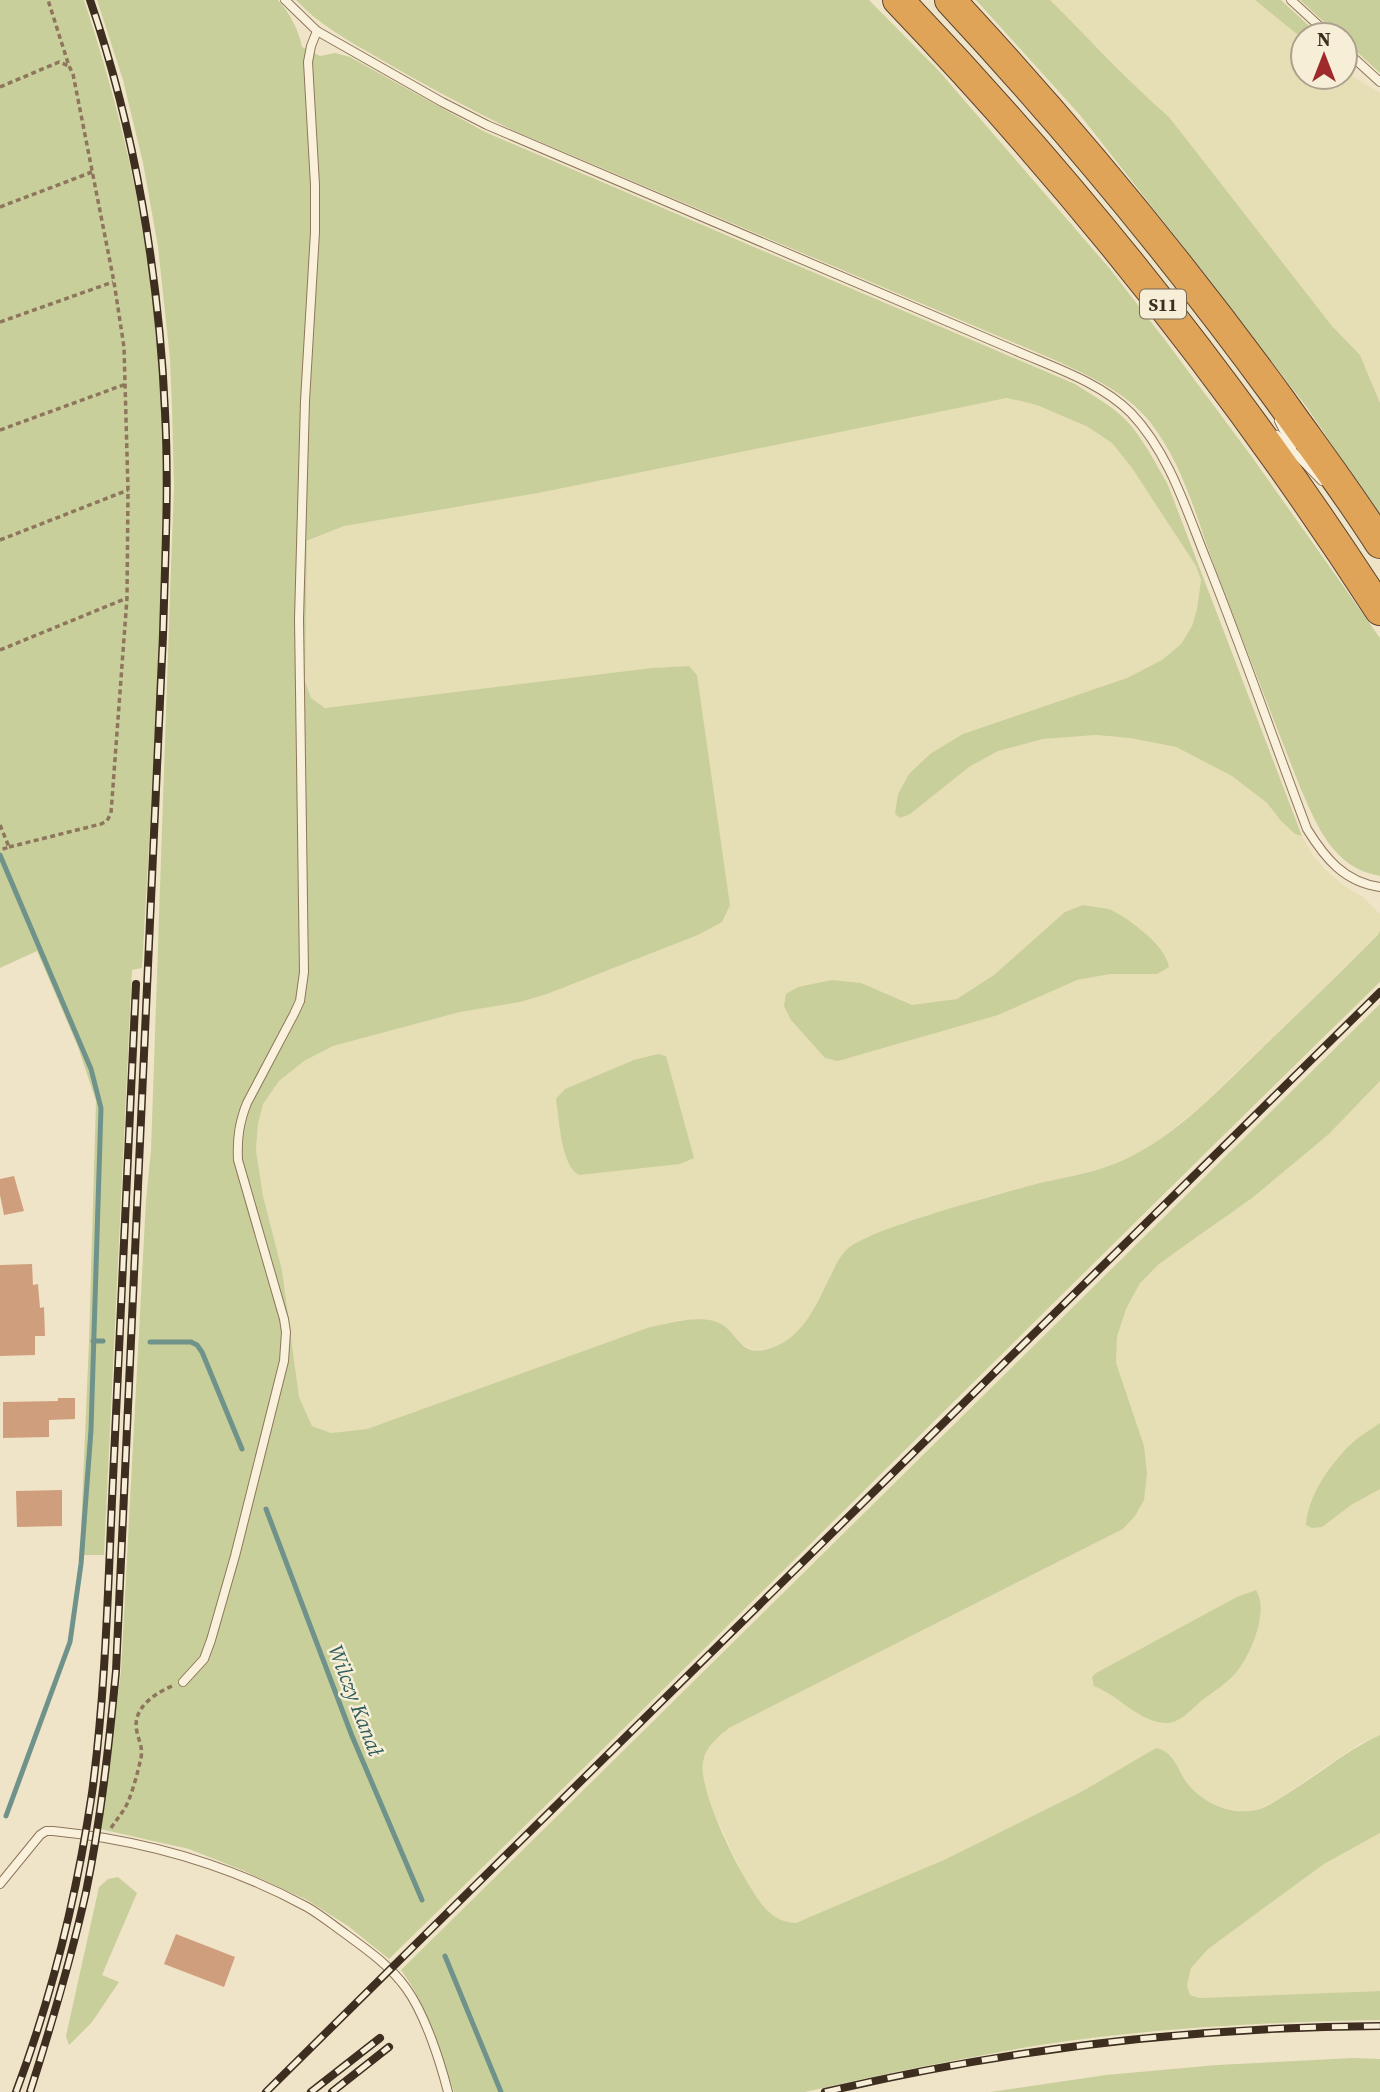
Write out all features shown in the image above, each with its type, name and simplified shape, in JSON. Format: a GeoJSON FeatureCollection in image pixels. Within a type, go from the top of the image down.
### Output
{"type":"FeatureCollection","features":[{"type":"Feature","properties":{"kind":"highway","name":"S11"},"geometry":{"type":"LineString","coordinates":[[950,0],[1072,136],[1245,352],[1378,540]]}},
{"type":"Feature","properties":{"kind":"highway","name":"S11"},"geometry":{"type":"LineString","coordinates":[[903,7],[1041,156],[1163,305],[1216,373],[1344,554],[1380,610]]}},
{"type":"Feature","properties":{"kind":"lane"},"geometry":{"type":"LineString","coordinates":[[285,0],[317,31],[486,125],[1014,350],[1092,385],[1117,401],[1150,437],[1172,475],[1223,601],[1307,829],[1321,852],[1352,879],[1380,887]]}},
{"type":"Feature","properties":{"kind":"lane"},"geometry":{"type":"LineString","coordinates":[[1291,0],[1314,21]]}},
{"type":"Feature","properties":{"kind":"lane"},"geometry":{"type":"LineString","coordinates":[[183,1682],[204,1659],[211,1640],[275,1401],[286,1346],[284,1319],[241,1170],[237,1143],[241,1117],[247,1103],[300,1001],[304,972],[299,619],[305,401],[315,232],[308,62],[317,31]]}},
{"type":"Feature","properties":{"kind":"lane"},"geometry":{"type":"LineString","coordinates":[[1359,63],[1380,82]]}},
{"type":"Feature","properties":{"kind":"lane"},"geometry":{"type":"LineString","coordinates":[[1245,352],[1267,397]]}},
{"type":"Feature","properties":{"kind":"lane"},"geometry":{"type":"LineString","coordinates":[[1216,373],[1260,418]]}},
{"type":"Feature","properties":{"kind":"lane"},"geometry":{"type":"LineString","coordinates":[[1273,409],[1307,479]]}},
{"type":"Feature","properties":{"kind":"lane"},"geometry":{"type":"LineString","coordinates":[[1269,427],[1331,490]]}},
{"type":"Feature","properties":{"kind":"lane"},"geometry":{"type":"LineString","coordinates":[[1339,499],[1378,540]]}},
{"type":"Feature","properties":{"kind":"lane"},"geometry":{"type":"LineString","coordinates":[[1319,504],[1344,554]]}},
{"type":"Feature","properties":{"kind":"lane"},"geometry":{"type":"LineString","coordinates":[[0,1884],[46,1831],[106,1837],[191,1857],[279,1894],[308,1908],[379,1958],[407,1989],[417,2007],[448,2092]]}},
{"type":"Feature","properties":{"kind":"path"},"geometry":{"type":"LineString","coordinates":[[0,825],[4,848],[107,821],[111,813],[127,598],[128,490],[124,347],[74,74],[48,0]]}},
{"type":"Feature","properties":{"kind":"path"},"geometry":{"type":"LineString","coordinates":[[0,87],[59,62],[69,66]]}},
{"type":"Feature","properties":{"kind":"path"},"geometry":{"type":"LineString","coordinates":[[0,207],[92,172]]}},
{"type":"Feature","properties":{"kind":"path"},"geometry":{"type":"LineString","coordinates":[[0,322],[114,282]]}},
{"type":"Feature","properties":{"kind":"path"},"geometry":{"type":"LineString","coordinates":[[0,429],[126,384]]}},
{"type":"Feature","properties":{"kind":"path"},"geometry":{"type":"LineString","coordinates":[[0,540],[128,490]]}},
{"type":"Feature","properties":{"kind":"path"},"geometry":{"type":"LineString","coordinates":[[0,650],[127,598]]}},
{"type":"Feature","properties":{"kind":"path"},"geometry":{"type":"LineString","coordinates":[[106,1837],[126,1804],[141,1760],[142,1748],[136,1724],[140,1712],[149,1698],[161,1690],[183,1682]]}},
{"type":"Feature","properties":{"kind":"shaded area"},"geometry":{"type":"Polygon","coordinates":[[[1050,0],[1255,0],[1289,28],[1289,91],[1359,91],[1359,80],[1380,93],[1380,403],[1360,355],[1332,326],[1169,117],[1137,89],[1050,0]]]}},
{"type":"Feature","properties":{"kind":"shaded area"},"geometry":{"type":"Polygon","coordinates":[[[1008,398],[1037,405],[1088,427],[1112,443],[1132,468],[1196,566],[1201,580],[1197,609],[1192,626],[1181,644],[1162,660],[1127,678],[930,754],[909,774],[898,794],[969,767],[998,751],[1043,739],[1096,735],[1176,747],[1232,776],[1267,803],[1281,821],[1295,834],[1302,836],[1314,857],[1328,872],[1363,897],[1380,914],[1378,935],[1199,1108],[1150,1147],[1107,1167],[997,1194],[903,1223],[843,1253],[812,1312],[799,1331],[787,1341],[769,1349],[754,1350],[739,1343],[722,1325],[707,1320],[681,1320],[650,1327],[367,1429],[331,1433],[312,1426],[299,1397],[282,1270],[263,1196],[256,1150],[263,1104],[279,1081],[304,1061],[333,1046],[460,1012],[520,1002],[547,994],[698,935],[730,905],[697,675],[689,666],[652,668],[325,708],[311,698],[305,681],[307,542],[344,526],[1008,398]]]}},
{"type":"Feature","properties":{"kind":"shaded area"},"geometry":{"type":"Polygon","coordinates":[[[1380,1081],[1380,1735],[1359,1744],[1277,1800],[1259,1809],[1242,1812],[1220,1807],[1201,1797],[1187,1784],[1172,1756],[1156,1748],[1081,1792],[946,1859],[813,1917],[796,1923],[781,1922],[751,1892],[715,1815],[704,1784],[702,1762],[711,1743],[729,1728],[1123,1529],[1135,1516],[1125,1393],[1116,1363],[1117,1337],[1126,1309],[1140,1283],[1159,1264],[1211,1228],[1329,1134],[1380,1081]]]}},
{"type":"Feature","properties":{"kind":"shaded area"},"geometry":{"type":"Polygon","coordinates":[[[1380,1833],[1380,1991],[1200,1998],[1190,1995],[1187,1986],[1191,1968],[1207,1949],[1324,1864],[1380,1833]]]}},
{"type":"Feature","properties":{"kind":"green space"},"geometry":{"type":"Polygon","coordinates":[[[0,0],[84,0],[116,106],[133,178],[147,251],[159,363],[163,513],[157,683],[142,968],[132,970],[104,1555],[80,1555],[96,1101],[78,1047],[37,951],[0,968],[0,0]]]}},
{"type":"Feature","properties":{"kind":"green space"},"geometry":{"type":"Polygon","coordinates":[[[97,0],[278,0],[293,22],[302,47],[320,56],[335,53],[350,57],[485,132],[1075,384],[1108,405],[1125,419],[1137,434],[1168,485],[1302,836],[1295,834],[1267,803],[1232,776],[1176,747],[1096,735],[1043,739],[998,751],[969,767],[910,814],[900,818],[895,814],[898,794],[909,774],[930,754],[963,734],[1127,678],[1162,660],[1181,644],[1192,626],[1201,580],[1196,566],[1132,468],[1112,443],[1088,427],[1037,405],[1007,398],[538,493],[344,526],[307,541],[305,681],[311,698],[325,708],[652,668],[689,666],[697,675],[730,905],[722,922],[698,935],[547,994],[520,1002],[460,1012],[333,1046],[304,1061],[279,1081],[263,1104],[256,1150],[263,1196],[282,1270],[299,1397],[312,1426],[331,1433],[367,1429],[650,1327],[677,1321],[715,1321],[729,1330],[742,1345],[753,1350],[771,1348],[783,1343],[793,1336],[809,1317],[839,1260],[854,1244],[938,1212],[1106,1167],[1128,1158],[1169,1133],[1223,1086],[1363,950],[1380,930],[1380,982],[389,1959],[348,1926],[307,1900],[242,1870],[189,1849],[100,1829],[121,1671],[146,1200],[151,1150],[174,487],[170,359],[158,247],[143,163],[123,80],[97,0]]]}},
{"type":"Feature","properties":{"kind":"green space"},"geometry":{"type":"Polygon","coordinates":[[[296,0],[869,0],[939,71],[1110,269],[1252,457],[1380,638],[1380,876],[1350,864],[1339,855],[1320,830],[1300,787],[1180,472],[1150,422],[1130,402],[1107,386],[1057,361],[510,129],[347,39],[325,25],[296,0]]]}},
{"type":"Feature","properties":{"kind":"green space"},"geometry":{"type":"Polygon","coordinates":[[[976,0],[1050,0],[1169,117],[1332,326],[1360,355],[1380,403],[1380,516],[1308,409],[1197,264],[1080,115],[976,0]]]}},
{"type":"Feature","properties":{"kind":"green space"},"geometry":{"type":"Polygon","coordinates":[[[1255,0],[1281,0],[1304,21],[1289,21],[1289,28],[1255,0]]]}},
{"type":"Feature","properties":{"kind":"green space"},"geometry":{"type":"Polygon","coordinates":[[[1300,0],[1380,0],[1380,73],[1359,54],[1359,21],[1323,21],[1300,0]]]}},
{"type":"Feature","properties":{"kind":"green space"},"geometry":{"type":"Polygon","coordinates":[[[1083,905],[1111,910],[1128,920],[1161,950],[1169,967],[1157,974],[1110,974],[1077,980],[998,1015],[838,1061],[825,1058],[791,1020],[784,1006],[786,994],[798,987],[832,980],[861,983],[912,1005],[957,999],[994,975],[1065,912],[1083,905]]]}},
{"type":"Feature","properties":{"kind":"green space"},"geometry":{"type":"Polygon","coordinates":[[[1380,1004],[1380,1081],[1329,1134],[1252,1198],[1159,1264],[1140,1283],[1126,1309],[1117,1337],[1116,1363],[1144,1446],[1147,1473],[1144,1500],[1135,1516],[1123,1529],[729,1728],[717,1738],[705,1756],[703,1776],[715,1816],[747,1882],[770,1913],[780,1920],[796,1923],[946,1859],[1081,1792],[1156,1748],[1172,1757],[1187,1783],[1209,1802],[1223,1808],[1245,1811],[1260,1809],[1272,1803],[1380,1735],[1380,1833],[1324,1864],[1208,1949],[1191,1968],[1187,1986],[1190,1995],[1200,1998],[1380,1991],[1380,2020],[1210,2027],[1082,2039],[952,2061],[805,2092],[454,2092],[426,2013],[401,1970],[1380,1004]]]}},
{"type":"Feature","properties":{"kind":"green space"},"geometry":{"type":"Polygon","coordinates":[[[658,1054],[666,1056],[694,1158],[680,1164],[579,1175],[568,1162],[556,1099],[565,1089],[634,1060],[658,1054]]]}},
{"type":"Feature","properties":{"kind":"green space"},"geometry":{"type":"Polygon","coordinates":[[[1380,1423],[1380,1489],[1351,1505],[1322,1527],[1312,1528],[1306,1525],[1311,1503],[1327,1472],[1341,1454],[1380,1423]]]}},
{"type":"Feature","properties":{"kind":"green space"},"geometry":{"type":"Polygon","coordinates":[[[1256,1590],[1260,1598],[1260,1619],[1243,1662],[1230,1679],[1180,1719],[1170,1723],[1156,1722],[1094,1686],[1092,1677],[1096,1673],[1237,1597],[1256,1590]]]}},
{"type":"Feature","properties":{"kind":"green space"},"geometry":{"type":"Polygon","coordinates":[[[118,1877],[137,1893],[102,1975],[119,1982],[92,2022],[69,2045],[66,2036],[99,1887],[108,1879],[118,1877]]]}},
{"type":"Feature","properties":{"kind":"green space"},"geometry":{"type":"Polygon","coordinates":[[[1380,2059],[1380,2092],[990,2092],[1106,2075],[1217,2065],[1380,2059]]]}},
{"type":"Feature","properties":{"kind":"building"},"geometry":{"type":"Polygon","coordinates":[[[14,1176],[24,1211],[4,1215],[0,1179],[14,1176]]]}},
{"type":"Feature","properties":{"kind":"building"},"geometry":{"type":"Polygon","coordinates":[[[32,1264],[33,1285],[38,1284],[40,1308],[44,1307],[45,1336],[35,1336],[35,1355],[0,1356],[0,1265],[32,1264]]]}},
{"type":"Feature","properties":{"kind":"building"},"geometry":{"type":"Polygon","coordinates":[[[58,1398],[75,1398],[75,1419],[49,1420],[49,1437],[3,1438],[3,1402],[58,1401],[58,1398]]]}},
{"type":"Feature","properties":{"kind":"building"},"geometry":{"type":"Polygon","coordinates":[[[62,1490],[62,1526],[17,1527],[16,1491],[62,1490]]]}},
{"type":"Feature","properties":{"kind":"building"},"geometry":{"type":"Polygon","coordinates":[[[176,1934],[235,1957],[224,1987],[164,1964],[176,1934]]]}},
{"type":"Feature","properties":{"kind":"waterway"},"geometry":{"type":"LineString","coordinates":[[0,855],[91,1069],[101,1108],[91,1430],[81,1564],[70,1642],[6,1816]]}},
{"type":"Feature","properties":{"kind":"waterway"},"geometry":{"type":"LineString","coordinates":[[93,1341],[103,1341]]}},
{"type":"Feature","properties":{"kind":"waterway"},"geometry":{"type":"LineString","coordinates":[[150,1342],[191,1342],[197,1345],[242,1449]]}},
{"type":"Feature","properties":{"kind":"waterway","name":"Wilczy Kanał"},"geometry":{"type":"LineString","coordinates":[[266,1509],[352,1736],[422,1900]]}},
{"type":"Feature","properties":{"kind":"waterway","name":"Wilczy Kanał"},"geometry":{"type":"LineString","coordinates":[[445,1956],[501,2092]]}},
{"type":"Feature","properties":{"kind":"railway"},"geometry":{"type":"LineString","coordinates":[[30,2092],[60,1993],[86,1892],[104,1782],[116,1671],[166,551],[165,412],[150,256],[132,151],[106,49],[90,0]]}},
{"type":"Feature","properties":{"kind":"railway"},"geometry":{"type":"LineString","coordinates":[[16,2092],[41,2019],[71,1907],[97,1754],[106,1636],[136,984]]}},
{"type":"Feature","properties":{"kind":"railway"},"geometry":{"type":"LineString","coordinates":[[266,2092],[1380,992]]}},
{"type":"Feature","properties":{"kind":"railway"},"geometry":{"type":"LineString","coordinates":[[825,2092],[962,2064],[1101,2043],[1240,2031],[1380,2026]]}},
{"type":"Feature","properties":{"kind":"railway"},"geometry":{"type":"LineString","coordinates":[[311,2092],[380,2038]]}},
{"type":"Feature","properties":{"kind":"railway"},"geometry":{"type":"LineString","coordinates":[[332,2092],[389,2047]]}}]}
